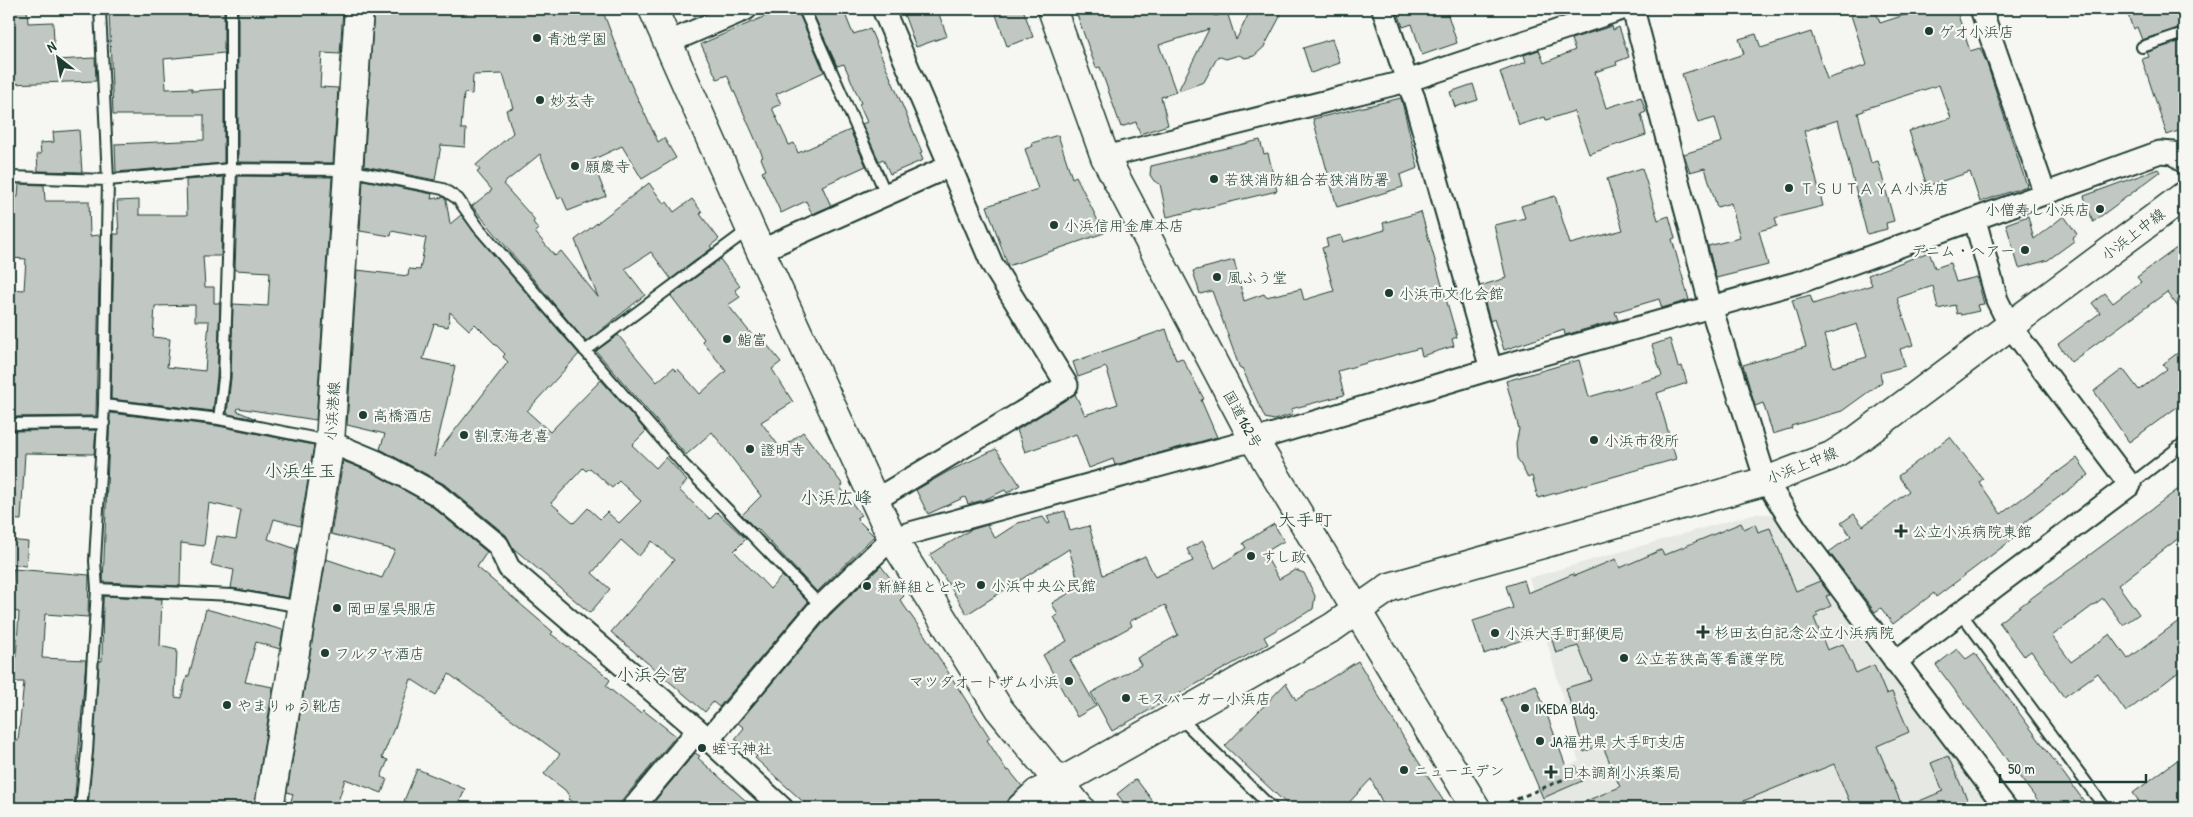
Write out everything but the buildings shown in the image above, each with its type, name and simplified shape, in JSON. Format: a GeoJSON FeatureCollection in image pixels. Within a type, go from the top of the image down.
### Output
{"type":"FeatureCollection","features":[{"type":"Feature","properties":{"kind":"main road","name":"小浜港線"},"geometry":{"type":"LineString","coordinates":[[269,808],[330,442],[358,9]]}},
{"type":"Feature","properties":{"kind":"main road"},"geometry":{"type":"LineString","coordinates":[[652,9],[755,240],[892,538],[999,709],[1080,808]]}},
{"type":"Feature","properties":{"kind":"main road","name":"国道162号"},"geometry":{"type":"LineString","coordinates":[[1052,9],[1105,157],[1254,440],[1357,610],[1488,807]]}},
{"type":"Feature","properties":{"kind":"main road","name":"小浜上中線"},"geometry":{"type":"LineString","coordinates":[[1022,808],[1037,793],[1059,783],[1332,627],[1390,587],[1766,481],[1830,456],[1858,439],[2184,196]]}},
{"type":"Feature","properties":{"kind":"street"},"geometry":{"type":"LineString","coordinates":[[667,43],[746,9]]}},
{"type":"Feature","properties":{"kind":"street"},"geometry":{"type":"LineString","coordinates":[[875,500],[1067,385],[992,264],[883,9]]}},
{"type":"Feature","properties":{"kind":"street"},"geometry":{"type":"LineString","coordinates":[[1382,9],[1414,98],[1491,369]]}},
{"type":"Feature","properties":{"kind":"street"},"geometry":{"type":"LineString","coordinates":[[1105,157],[1407,81],[1622,9]]}},
{"type":"Feature","properties":{"kind":"street"},"geometry":{"type":"LineString","coordinates":[[1633,9],[1711,307],[1766,481],[1797,530],[2006,808]]}},
{"type":"Feature","properties":{"kind":"street"},"geometry":{"type":"LineString","coordinates":[[1982,9],[2045,194]]}},
{"type":"Feature","properties":{"kind":"street"},"geometry":{"type":"LineString","coordinates":[[634,808],[821,606],[892,538],[1254,440],[1491,369],[1803,281],[2160,152],[2174,153],[2184,162]]}},
{"type":"Feature","properties":{"kind":"street"},"geometry":{"type":"LineString","coordinates":[[755,240],[886,194],[950,166]]}},
{"type":"Feature","properties":{"kind":"street"},"geometry":{"type":"LineString","coordinates":[[1895,662],[2130,485],[2010,326],[1997,300],[1975,220]]}},
{"type":"Feature","properties":{"kind":"street"},"geometry":{"type":"LineString","coordinates":[[330,442],[378,462],[436,494],[498,545],[509,568],[703,735],[782,808]]}},
{"type":"Feature","properties":{"kind":"lane"},"geometry":{"type":"LineString","coordinates":[[81,808],[97,589],[95,560],[104,423],[108,180],[100,9]]}},
{"type":"Feature","properties":{"kind":"lane"},"geometry":{"type":"LineString","coordinates":[[219,419],[224,378],[231,169],[231,9]]}},
{"type":"Feature","properties":{"kind":"lane"},"geometry":{"type":"LineString","coordinates":[[804,9],[886,194]]}},
{"type":"Feature","properties":{"kind":"lane"},"geometry":{"type":"LineString","coordinates":[[2142,47],[2184,33]]}},
{"type":"Feature","properties":{"kind":"lane"},"geometry":{"type":"LineString","coordinates":[[9,177],[108,180],[231,169],[348,170],[443,189],[458,199],[478,227],[685,466],[821,606]]}},
{"type":"Feature","properties":{"kind":"lane"},"geometry":{"type":"LineString","coordinates":[[585,351],[755,240]]}},
{"type":"Feature","properties":{"kind":"lane"},"geometry":{"type":"LineString","coordinates":[[104,405],[219,419],[330,442]]}},
{"type":"Feature","properties":{"kind":"lane"},"geometry":{"type":"LineString","coordinates":[[9,424],[104,423]]}},
{"type":"Feature","properties":{"kind":"lane"},"geometry":{"type":"LineString","coordinates":[[2130,485],[2184,443]]}},
{"type":"Feature","properties":{"kind":"lane"},"geometry":{"type":"LineString","coordinates":[[97,589],[232,595],[303,607]]}},
{"type":"Feature","properties":{"kind":"lane"},"geometry":{"type":"LineString","coordinates":[[1961,613],[2105,808]]}},
{"type":"Feature","properties":{"kind":"lane"},"geometry":{"type":"LineString","coordinates":[[1178,716],[1272,808]]}},
{"type":"Feature","properties":{"kind":"path"},"geometry":{"type":"LineString","coordinates":[[1488,807],[1569,777]]}},
{"type":"Feature","properties":{"kind":"shaded area","name":"杉田玄白記念公立小浜病院"},"geometry":{"type":"Polygon","coordinates":[[[1753,514],[1771,514],[1781,524],[1995,808],[1503,808],[1571,778],[1567,766],[1579,761],[1574,748],[1593,739],[1584,704],[1566,709],[1529,578],[1753,514]]]}},
{"type":"Feature","properties":{"kind":"place","name":"ゲオ小浜店"},"geometry":{"type":"Point","coordinates":[1929,31]}},
{"type":"Feature","properties":{"kind":"place","name":"青池学園"},"geometry":{"type":"Point","coordinates":[537,38]}},
{"type":"Feature","properties":{"kind":"place","name":"妙玄寺"},"geometry":{"type":"Point","coordinates":[540,100]}},
{"type":"Feature","properties":{"kind":"place","name":"願慶寺"},"geometry":{"type":"Point","coordinates":[575,166]}},
{"type":"Feature","properties":{"kind":"place","name":"若狭消防組合若狭消防署"},"geometry":{"type":"Point","coordinates":[1214,179]}},
{"type":"Feature","properties":{"kind":"place","name":"ＴＳＵＴＡＹＡ小浜店"},"geometry":{"type":"Point","coordinates":[1789,188]}},
{"type":"Feature","properties":{"kind":"place","name":"小僧寿し小浜店"},"geometry":{"type":"Point","coordinates":[2100,209]}},
{"type":"Feature","properties":{"kind":"place","name":"小浜信用金庫本店"},"geometry":{"type":"Point","coordinates":[1054,225]}},
{"type":"Feature","properties":{"kind":"place","name":"デニム・ヘアー"},"geometry":{"type":"Point","coordinates":[2025,250]}},
{"type":"Feature","properties":{"kind":"place","name":"風ふう堂"},"geometry":{"type":"Point","coordinates":[1217,277]}},
{"type":"Feature","properties":{"kind":"place","name":"小浜市文化会館"},"geometry":{"type":"Point","coordinates":[1389,293]}},
{"type":"Feature","properties":{"kind":"place","name":"鮨富"},"geometry":{"type":"Point","coordinates":[727,339]}},
{"type":"Feature","properties":{"kind":"place","name":"高橋酒店"},"geometry":{"type":"Point","coordinates":[363,415]}},
{"type":"Feature","properties":{"kind":"place","name":"割烹海老喜"},"geometry":{"type":"Point","coordinates":[464,435]}},
{"type":"Feature","properties":{"kind":"place","name":"小浜市役所"},"geometry":{"type":"Point","coordinates":[1594,440]}},
{"type":"Feature","properties":{"kind":"place","name":"證明寺"},"geometry":{"type":"Point","coordinates":[750,449]}},
{"type":"Feature","properties":{"kind":"place","name":"公立小浜病院東館"},"geometry":{"type":"Point","coordinates":[1901,531]}},
{"type":"Feature","properties":{"kind":"place","name":"すし政"},"geometry":{"type":"Point","coordinates":[1251,556]}},
{"type":"Feature","properties":{"kind":"place","name":"小浜中央公民館"},"geometry":{"type":"Point","coordinates":[981,585]}},
{"type":"Feature","properties":{"kind":"place","name":"新鮮組ととや"},"geometry":{"type":"Point","coordinates":[867,586]}},
{"type":"Feature","properties":{"kind":"place","name":"岡田屋呉服店"},"geometry":{"type":"Point","coordinates":[337,608]}},
{"type":"Feature","properties":{"kind":"place","name":"杉田玄白記念公立小浜病院"},"geometry":{"type":"Point","coordinates":[1703,632]}},
{"type":"Feature","properties":{"kind":"place","name":"小浜大手町郵便局"},"geometry":{"type":"Point","coordinates":[1495,633]}},
{"type":"Feature","properties":{"kind":"place","name":"フルタヤ酒店"},"geometry":{"type":"Point","coordinates":[325,653]}},
{"type":"Feature","properties":{"kind":"place","name":"公立若狭高等看護学院"},"geometry":{"type":"Point","coordinates":[1624,658]}},
{"type":"Feature","properties":{"kind":"place","name":"マツダオートザム小浜"},"geometry":{"type":"Point","coordinates":[1069,681]}},
{"type":"Feature","properties":{"kind":"place","name":"モスバーガー小浜店"},"geometry":{"type":"Point","coordinates":[1126,698]}},
{"type":"Feature","properties":{"kind":"place","name":"やまりゅう靴店"},"geometry":{"type":"Point","coordinates":[227,705]}},
{"type":"Feature","properties":{"kind":"place","name":"IKEDA Bldg."},"geometry":{"type":"Point","coordinates":[1525,708]}},
{"type":"Feature","properties":{"kind":"place","name":"JA福井県 大手町支店"},"geometry":{"type":"Point","coordinates":[1540,741]}},
{"type":"Feature","properties":{"kind":"place","name":"蛭子神社"},"geometry":{"type":"Point","coordinates":[702,748]}},
{"type":"Feature","properties":{"kind":"place","name":"ニューエデン"},"geometry":{"type":"Point","coordinates":[1404,770]}},
{"type":"Feature","properties":{"kind":"place","name":"日本調剤小浜薬局"},"geometry":{"type":"Point","coordinates":[1551,772]}},
{"type":"Feature","properties":{"kind":"district","name":"小浜生玉"},"geometry":{"type":"Point","coordinates":[300,470]}},
{"type":"Feature","properties":{"kind":"district","name":"小浜広峰"},"geometry":{"type":"Point","coordinates":[836,497]}},
{"type":"Feature","properties":{"kind":"district","name":"大手町"},"geometry":{"type":"Point","coordinates":[1305,519]}},
{"type":"Feature","properties":{"kind":"district","name":"小浜今宮"},"geometry":{"type":"Point","coordinates":[652,674]}}]}
